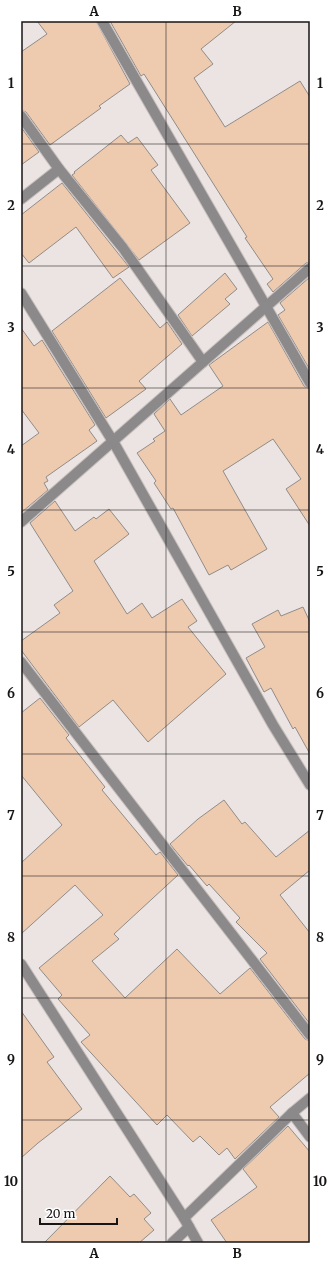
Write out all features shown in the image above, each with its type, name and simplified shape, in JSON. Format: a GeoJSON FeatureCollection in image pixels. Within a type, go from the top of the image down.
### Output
{"type":"FeatureCollection","features":[{"type":"Feature","properties":{"kind":"street"},"geometry":{"type":"LineString","coordinates":[[102,21],[310,383]]}},
{"type":"Feature","properties":{"kind":"street"},"geometry":{"type":"LineString","coordinates":[[21,116],[59,169],[123,248],[203,362]]}},
{"type":"Feature","properties":{"kind":"street"},"geometry":{"type":"LineString","coordinates":[[21,199],[59,169]]}},
{"type":"Feature","properties":{"kind":"street"},"geometry":{"type":"LineString","coordinates":[[21,522],[114,443],[310,268]]}},
{"type":"Feature","properties":{"kind":"street"},"geometry":{"type":"LineString","coordinates":[[21,292],[114,443],[273,725],[310,785]]}},
{"type":"Feature","properties":{"kind":"street"},"geometry":{"type":"LineString","coordinates":[[21,662],[310,1035]]}},
{"type":"Feature","properties":{"kind":"street"},"geometry":{"type":"LineString","coordinates":[[21,964],[184,1218],[198,1243]]}},
{"type":"Feature","properties":{"kind":"street"},"geometry":{"type":"LineString","coordinates":[[184,1218],[292,1113],[310,1098]]}},
{"type":"Feature","properties":{"kind":"street"},"geometry":{"type":"LineString","coordinates":[[292,1113],[310,1137]]}},
{"type":"Feature","properties":{"kind":"street"},"geometry":{"type":"LineString","coordinates":[[172,1243],[189,1227]]}},
{"type":"Feature","properties":{"kind":"building"},"geometry":{"type":"Polygon","coordinates":[[[37,21],[96,21],[130,84],[99,106],[101,108],[50,145],[26,112],[21,110],[21,52],[47,34],[37,21]]]}},
{"type":"Feature","properties":{"kind":"building"},"geometry":{"type":"Polygon","coordinates":[[[110,21],[236,21],[201,49],[213,64],[194,78],[225,127],[300,81],[310,97],[310,262],[306,263],[273,292],[267,284],[273,279],[245,238],[247,237],[144,74],[141,76],[110,21]]]}},
{"type":"Feature","properties":{"kind":"building"},"geometry":{"type":"Polygon","coordinates":[[[21,127],[39,152],[21,165],[21,127]]]}},
{"type":"Feature","properties":{"kind":"building"},"geometry":{"type":"Polygon","coordinates":[[[121,135],[128,143],[137,137],[158,165],[151,170],[190,223],[139,260],[72,175],[121,135]]]}},
{"type":"Feature","properties":{"kind":"building"},"geometry":{"type":"Polygon","coordinates":[[[62,183],[129,267],[113,278],[76,227],[29,263],[21,253],[21,215],[62,183]]]}},
{"type":"Feature","properties":{"kind":"building"},"geometry":{"type":"Polygon","coordinates":[[[225,273],[237,289],[225,299],[230,304],[192,336],[178,315],[225,273]]]}},
{"type":"Feature","properties":{"kind":"building"},"geometry":{"type":"Polygon","coordinates":[[[310,277],[310,370],[278,315],[285,310],[280,303],[310,277]]]}},
{"type":"Feature","properties":{"kind":"building"},"geometry":{"type":"Polygon","coordinates":[[[120,278],[160,328],[167,322],[182,344],[139,381],[146,389],[106,418],[52,331],[120,278]]]}},
{"type":"Feature","properties":{"kind":"building"},"geometry":{"type":"Polygon","coordinates":[[[268,322],[304,386],[310,389],[310,526],[286,489],[301,479],[273,439],[223,471],[267,549],[231,570],[228,565],[209,575],[173,508],[171,509],[154,483],[156,481],[137,453],[155,441],[153,439],[165,431],[154,414],[170,399],[181,415],[223,386],[209,365],[268,322]]]}},
{"type":"Feature","properties":{"kind":"building"},"geometry":{"type":"Polygon","coordinates":[[[21,328],[34,346],[42,340],[95,425],[89,430],[97,441],[46,477],[48,481],[44,483],[48,490],[22,512],[21,446],[39,433],[21,409],[21,328]]]}},
{"type":"Feature","properties":{"kind":"building"},"geometry":{"type":"Polygon","coordinates":[[[55,501],[75,531],[94,517],[96,519],[109,509],[129,534],[94,561],[127,614],[142,603],[152,618],[182,599],[197,621],[188,627],[226,674],[148,742],[113,700],[79,727],[21,650],[21,641],[60,613],[54,605],[73,591],[30,523],[55,501]]]}},
{"type":"Feature","properties":{"kind":"building"},"geometry":{"type":"Polygon","coordinates":[[[303,607],[310,622],[310,754],[295,727],[293,729],[271,688],[264,692],[246,658],[265,647],[252,624],[278,610],[281,616],[303,607]]]}},
{"type":"Feature","properties":{"kind":"building"},"geometry":{"type":"Polygon","coordinates":[[[40,698],[69,735],[66,738],[105,787],[102,790],[156,855],[160,852],[178,875],[114,934],[119,939],[92,961],[125,998],[177,949],[220,994],[250,968],[305,1039],[310,1041],[310,1073],[270,1107],[279,1117],[235,1159],[227,1148],[219,1155],[200,1136],[193,1142],[167,1115],[157,1125],[81,1042],[90,1035],[58,999],[62,995],[39,968],[103,915],[75,885],[21,934],[21,863],[62,825],[21,775],[21,713],[40,698]]]}},
{"type":"Feature","properties":{"kind":"building"},"geometry":{"type":"Polygon","coordinates":[[[224,800],[242,824],[245,822],[276,857],[310,830],[310,870],[280,895],[310,933],[310,1024],[260,959],[267,953],[236,922],[240,918],[209,884],[207,886],[189,865],[188,866],[170,844],[198,819],[224,800]]]}},
{"type":"Feature","properties":{"kind":"building"},"geometry":{"type":"Polygon","coordinates":[[[21,1011],[54,1057],[47,1062],[82,1109],[21,1158],[21,1011]]]}},
{"type":"Feature","properties":{"kind":"building"},"geometry":{"type":"Polygon","coordinates":[[[288,1126],[310,1152],[310,1243],[227,1243],[211,1220],[257,1187],[243,1169],[288,1126]]]}},
{"type":"Feature","properties":{"kind":"building"},"geometry":{"type":"Polygon","coordinates":[[[110,1176],[130,1197],[134,1194],[151,1213],[144,1219],[154,1230],[139,1243],[44,1243],[110,1176]]]}}]}
